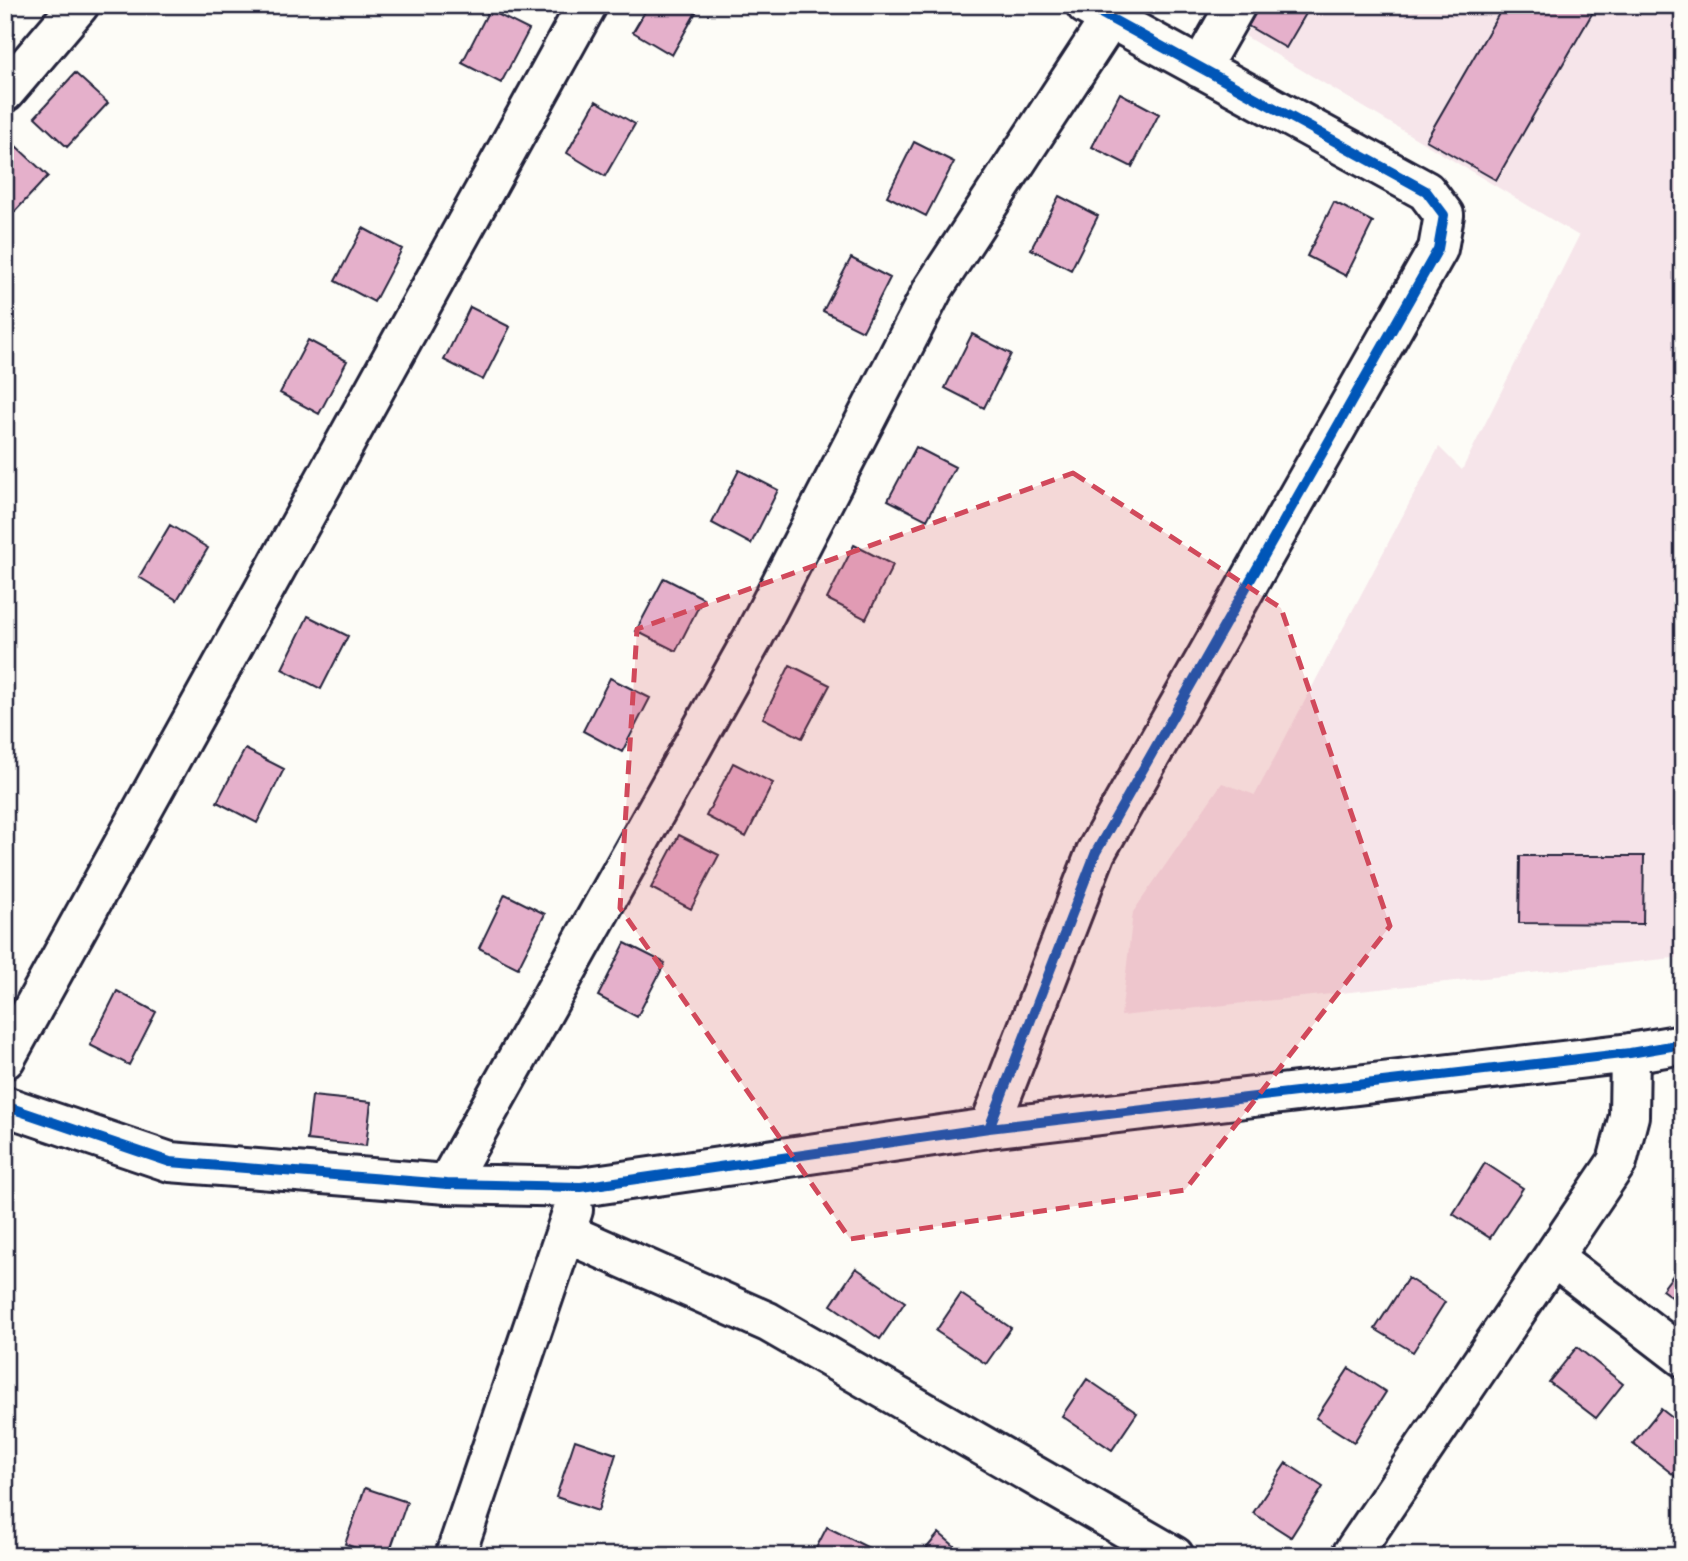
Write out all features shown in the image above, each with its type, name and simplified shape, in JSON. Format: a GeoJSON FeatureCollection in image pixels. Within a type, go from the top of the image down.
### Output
{"type":"FeatureCollection","features":[{"type":"Feature","properties":{"kind":"street"},"geometry":{"type":"LineString","coordinates":[[5,92],[79,5]]}},
{"type":"Feature","properties":{"kind":"street"},"geometry":{"type":"LineString","coordinates":[[5,1059],[587,5]]}},
{"type":"Feature","properties":{"kind":"street"},"geometry":{"type":"LineString","coordinates":[[1200,68],[1236,5]]}},
{"type":"Feature","properties":{"kind":"street"},"geometry":{"type":"LineString","coordinates":[[447,1184],[753,638],[933,289],[1098,12],[1426,191],[1444,215],[1438,249],[1096,852],[989,1128]]}},
{"type":"Feature","properties":{"kind":"street"},"geometry":{"type":"LineString","coordinates":[[5,1106],[170,1162],[447,1184],[581,1187],[989,1128],[1629,1053],[1683,1044]]}},
{"type":"Feature","properties":{"kind":"street"},"geometry":{"type":"LineString","coordinates":[[1351,1556],[1618,1162],[1629,1116],[1629,1053]]}},
{"type":"Feature","properties":{"kind":"street"},"geometry":{"type":"LineString","coordinates":[[455,1556],[581,1187]]}},
{"type":"Feature","properties":{"kind":"street"},"geometry":{"type":"LineString","coordinates":[[566,1233],[768,1322],[1174,1556]]}},
{"type":"Feature","properties":{"kind":"street"},"geometry":{"type":"LineString","coordinates":[[1553,1257],[1683,1357]]}},
{"type":"Feature","properties":{"kind":"highlighted area"},"geometry":{"type":"Polygon","coordinates":[[[1073,473],[1281,608],[1390,926],[1185,1190],[850,1239],[620,908],[637,629],[1073,473]]]}},
{"type":"Feature","properties":{"kind":"shaded area"},"geometry":{"type":"Polygon","coordinates":[[[1262,5],[1683,5],[1683,957],[1121,1016],[1133,912],[1222,783],[1255,795],[1439,447],[1462,470],[1579,236],[1245,36],[1262,5]]]}},
{"type":"Feature","properties":{"kind":"building"},"geometry":{"type":"Polygon","coordinates":[[[649,5],[700,5],[672,55],[633,32],[649,5]]]}},
{"type":"Feature","properties":{"kind":"building"},"geometry":{"type":"Polygon","coordinates":[[[1260,5],[1311,5],[1286,48],[1248,26],[1260,5]]]}},
{"type":"Feature","properties":{"kind":"building"},"geometry":{"type":"Polygon","coordinates":[[[1504,5],[1597,5],[1496,180],[1426,140],[1504,5]]]}},
{"type":"Feature","properties":{"kind":"building"},"geometry":{"type":"Polygon","coordinates":[[[489,10],[529,30],[501,83],[462,63],[489,10]]]}},
{"type":"Feature","properties":{"kind":"building"},"geometry":{"type":"Polygon","coordinates":[[[75,73],[108,103],[67,147],[35,117],[75,73]]]}},
{"type":"Feature","properties":{"kind":"building"},"geometry":{"type":"Polygon","coordinates":[[[1120,93],[1159,114],[1132,167],[1092,147],[1120,93]]]}},
{"type":"Feature","properties":{"kind":"building"},"geometry":{"type":"Polygon","coordinates":[[[596,101],[635,124],[605,176],[567,153],[596,101]]]}},
{"type":"Feature","properties":{"kind":"building"},"geometry":{"type":"Polygon","coordinates":[[[914,142],[954,162],[926,216],[887,196],[914,142]]]}},
{"type":"Feature","properties":{"kind":"building"},"geometry":{"type":"Polygon","coordinates":[[[16,146],[48,176],[7,220],[5,157],[16,146]]]}},
{"type":"Feature","properties":{"kind":"building"},"geometry":{"type":"Polygon","coordinates":[[[1059,196],[1098,216],[1071,270],[1031,249],[1059,196]]]}},
{"type":"Feature","properties":{"kind":"building"},"geometry":{"type":"Polygon","coordinates":[[[1334,202],[1373,222],[1346,276],[1307,256],[1334,202]]]}},
{"type":"Feature","properties":{"kind":"building"},"geometry":{"type":"Polygon","coordinates":[[[363,228],[402,249],[374,302],[335,281],[363,228]]]}},
{"type":"Feature","properties":{"kind":"building"},"geometry":{"type":"Polygon","coordinates":[[[851,258],[890,278],[863,331],[823,311],[851,258]]]}},
{"type":"Feature","properties":{"kind":"building"},"geometry":{"type":"Polygon","coordinates":[[[470,307],[510,327],[483,380],[444,360],[470,307]]]}},
{"type":"Feature","properties":{"kind":"building"},"geometry":{"type":"Polygon","coordinates":[[[972,334],[1011,354],[984,408],[945,388],[972,334]]]}},
{"type":"Feature","properties":{"kind":"building"},"geometry":{"type":"Polygon","coordinates":[[[308,340],[347,361],[319,414],[280,393],[308,340]]]}},
{"type":"Feature","properties":{"kind":"building"},"geometry":{"type":"Polygon","coordinates":[[[916,447],[955,467],[927,520],[888,500],[916,447]]]}},
{"type":"Feature","properties":{"kind":"building"},"geometry":{"type":"Polygon","coordinates":[[[739,470],[778,490],[751,544],[712,523],[739,470]]]}},
{"type":"Feature","properties":{"kind":"building"},"geometry":{"type":"Polygon","coordinates":[[[170,525],[208,548],[177,600],[139,577],[170,525]]]}},
{"type":"Feature","properties":{"kind":"building"},"geometry":{"type":"Polygon","coordinates":[[[854,545],[893,565],[866,619],[827,599],[854,545]]]}},
{"type":"Feature","properties":{"kind":"building"},"geometry":{"type":"Polygon","coordinates":[[[664,578],[703,598],[676,651],[636,631],[664,578]]]}},
{"type":"Feature","properties":{"kind":"building"},"geometry":{"type":"Polygon","coordinates":[[[308,616],[348,636],[321,689],[282,669],[308,616]]]}},
{"type":"Feature","properties":{"kind":"building"},"geometry":{"type":"Polygon","coordinates":[[[790,665],[830,685],[802,738],[763,718],[790,665]]]}},
{"type":"Feature","properties":{"kind":"building"},"geometry":{"type":"Polygon","coordinates":[[[610,678],[650,698],[622,752],[583,731],[610,678]]]}},
{"type":"Feature","properties":{"kind":"building"},"geometry":{"type":"Polygon","coordinates":[[[245,749],[284,769],[257,823],[217,802],[245,749]]]}},
{"type":"Feature","properties":{"kind":"building"},"geometry":{"type":"Polygon","coordinates":[[[733,763],[773,783],[746,837],[706,816],[733,763]]]}},
{"type":"Feature","properties":{"kind":"building"},"geometry":{"type":"Polygon","coordinates":[[[679,835],[719,855],[691,909],[651,888],[679,835]]]}},
{"type":"Feature","properties":{"kind":"building"},"geometry":{"type":"Polygon","coordinates":[[[1520,856],[1644,856],[1643,924],[1519,923],[1520,856]]]}},
{"type":"Feature","properties":{"kind":"building"},"geometry":{"type":"Polygon","coordinates":[[[505,894],[545,914],[518,968],[479,948],[505,894]]]}},
{"type":"Feature","properties":{"kind":"building"},"geometry":{"type":"Polygon","coordinates":[[[625,943],[665,963],[637,1017],[598,996],[625,943]]]}},
{"type":"Feature","properties":{"kind":"building"},"geometry":{"type":"Polygon","coordinates":[[[117,991],[156,1012],[129,1065],[90,1045],[117,991]]]}},
{"type":"Feature","properties":{"kind":"building"},"geometry":{"type":"Polygon","coordinates":[[[312,1096],[371,1102],[366,1146],[307,1140],[312,1096]]]}},
{"type":"Feature","properties":{"kind":"building"},"geometry":{"type":"Polygon","coordinates":[[[1485,1163],[1523,1188],[1490,1238],[1453,1214],[1485,1163]]]}},
{"type":"Feature","properties":{"kind":"building"},"geometry":{"type":"Polygon","coordinates":[[[1683,1262],[1683,1305],[1662,1290],[1683,1262]]]}},
{"type":"Feature","properties":{"kind":"building"},"geometry":{"type":"Polygon","coordinates":[[[856,1268],[905,1302],[880,1339],[831,1305],[856,1268]]]}},
{"type":"Feature","properties":{"kind":"building"},"geometry":{"type":"Polygon","coordinates":[[[1408,1278],[1445,1302],[1413,1352],[1375,1329],[1408,1278]]]}},
{"type":"Feature","properties":{"kind":"building"},"geometry":{"type":"Polygon","coordinates":[[[961,1294],[1011,1328],[986,1364],[936,1331],[961,1294]]]}},
{"type":"Feature","properties":{"kind":"building"},"geometry":{"type":"Polygon","coordinates":[[[1577,1347],[1623,1384],[1596,1418],[1549,1382],[1577,1347]]]}},
{"type":"Feature","properties":{"kind":"building"},"geometry":{"type":"Polygon","coordinates":[[[1349,1368],[1386,1392],[1354,1442],[1316,1418],[1349,1368]]]}},
{"type":"Feature","properties":{"kind":"building"},"geometry":{"type":"Polygon","coordinates":[[[1087,1379],[1137,1413],[1112,1450],[1062,1416],[1087,1379]]]}},
{"type":"Feature","properties":{"kind":"building"},"geometry":{"type":"Polygon","coordinates":[[[1661,1409],[1683,1426],[1683,1477],[1680,1480],[1633,1443],[1661,1409]]]}},
{"type":"Feature","properties":{"kind":"building"},"geometry":{"type":"Polygon","coordinates":[[[575,1440],[616,1454],[598,1511],[556,1497],[575,1440]]]}},
{"type":"Feature","properties":{"kind":"building"},"geometry":{"type":"Polygon","coordinates":[[[1286,1463],[1323,1487],[1291,1537],[1253,1513],[1286,1463]]]}},
{"type":"Feature","properties":{"kind":"building"},"geometry":{"type":"Polygon","coordinates":[[[365,1488],[407,1502],[388,1556],[378,1556],[345,1544],[365,1488]]]}},
{"type":"Feature","properties":{"kind":"building"},"geometry":{"type":"Polygon","coordinates":[[[827,1527],[881,1554],[880,1556],[812,1556],[827,1527]]]}},
{"type":"Feature","properties":{"kind":"building"},"geometry":{"type":"Polygon","coordinates":[[[939,1533],[966,1556],[920,1556],[939,1533]]]}},
{"type":"Feature","properties":{"kind":"cycle path"},"geometry":{"type":"LineString","coordinates":[[989,1128],[1096,852],[1438,249],[1444,215],[1426,191],[1086,5]]}},
{"type":"Feature","properties":{"kind":"cycle path"},"geometry":{"type":"LineString","coordinates":[[5,1106],[170,1162],[447,1184],[581,1187],[989,1128],[1630,1053],[1683,1044]]}}]}
